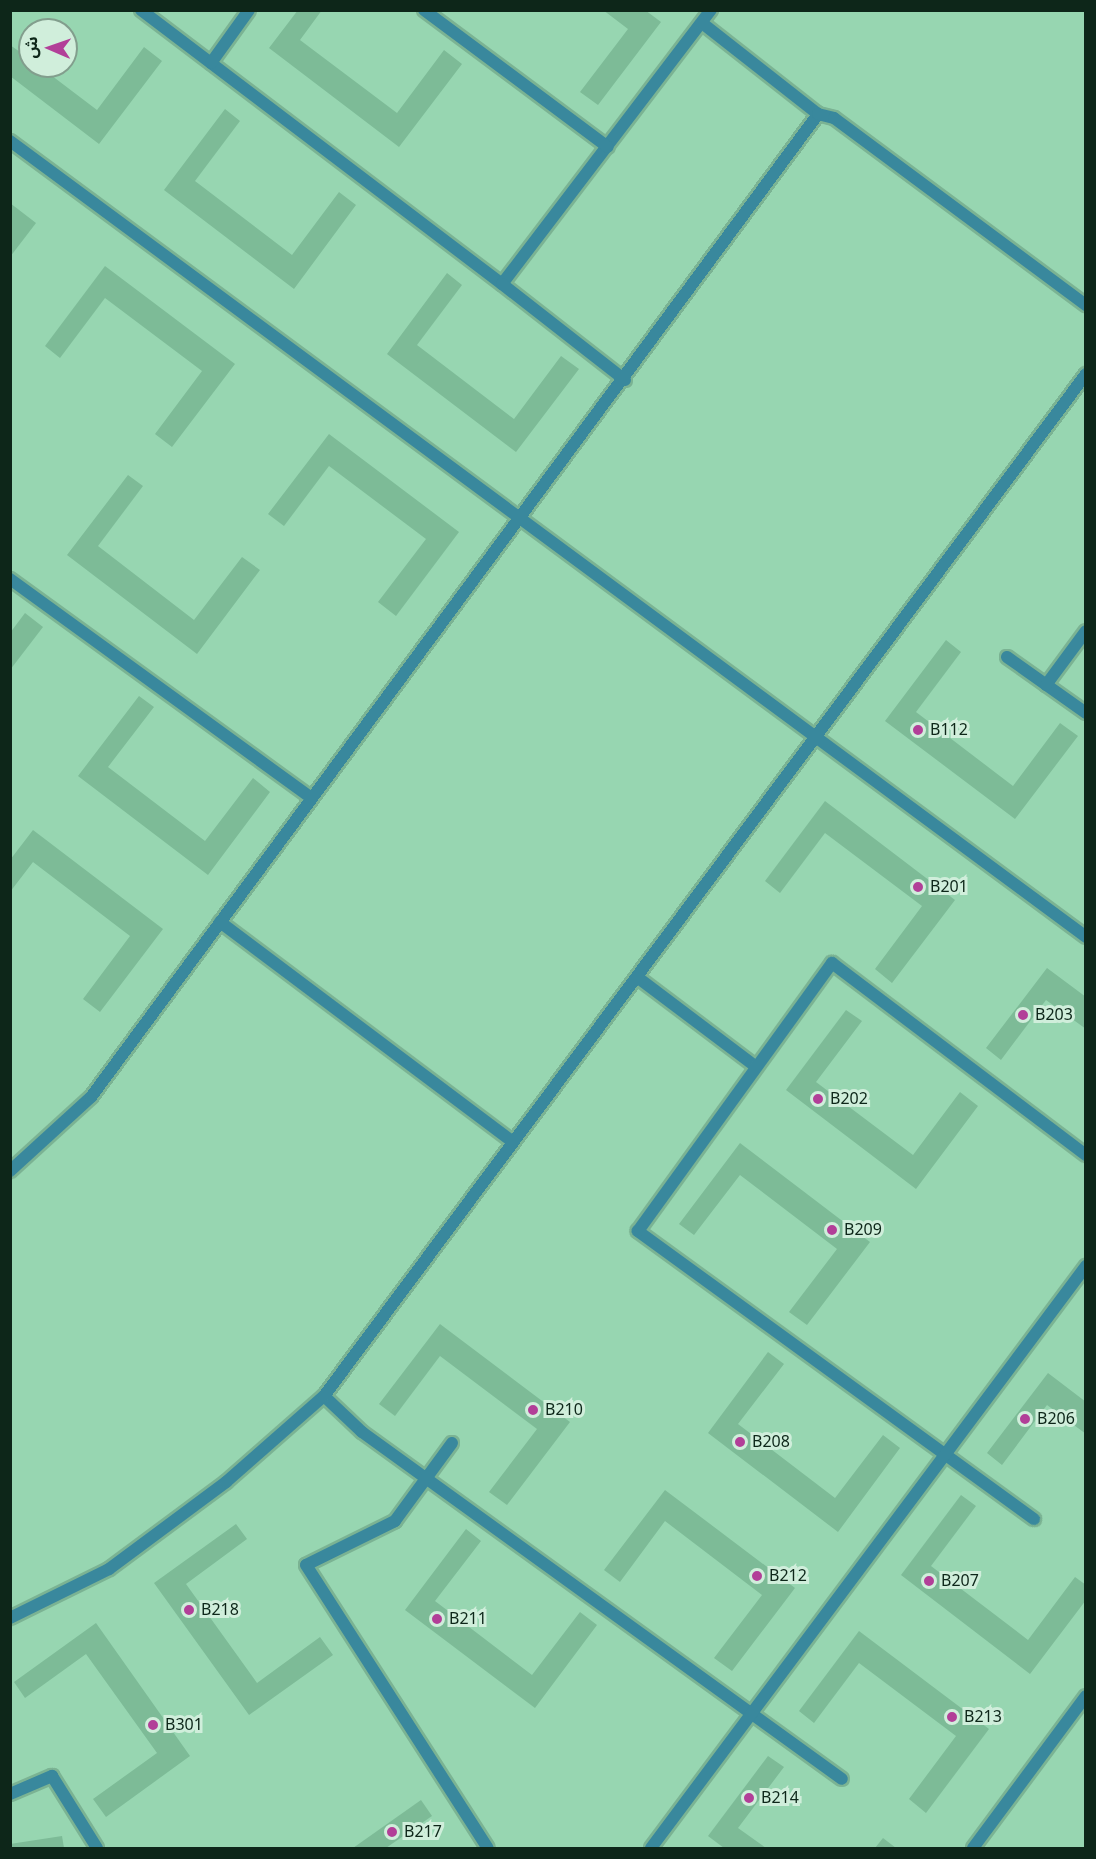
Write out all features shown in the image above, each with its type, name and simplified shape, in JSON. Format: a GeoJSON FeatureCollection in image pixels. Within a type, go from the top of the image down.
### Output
{"type":"FeatureCollection","features":[{"type":"Feature","properties":{"kind":"street"},"geometry":{"type":"LineString","coordinates":[[141,10],[625,380]]}},
{"type":"Feature","properties":{"kind":"street"},"geometry":{"type":"LineString","coordinates":[[211,63],[249,10]]}},
{"type":"Feature","properties":{"kind":"street"},"geometry":{"type":"LineString","coordinates":[[424,10],[608,147]]}},
{"type":"Feature","properties":{"kind":"street"},"geometry":{"type":"LineString","coordinates":[[502,284],[711,10]]}},
{"type":"Feature","properties":{"kind":"street"},"geometry":{"type":"LineString","coordinates":[[702,23],[818,114],[834,118],[1086,305]]}},
{"type":"Feature","properties":{"kind":"street"},"geometry":{"type":"LineString","coordinates":[[10,1171],[91,1097],[518,519],[625,380],[818,114]]}},
{"type":"Feature","properties":{"kind":"street"},"geometry":{"type":"LineString","coordinates":[[10,141],[1086,937]]}},
{"type":"Feature","properties":{"kind":"street"},"geometry":{"type":"LineString","coordinates":[[10,1618],[109,1569],[226,1482],[324,1396],[1086,374]]}},
{"type":"Feature","properties":{"kind":"street"},"geometry":{"type":"LineString","coordinates":[[10,579],[311,798]]}},
{"type":"Feature","properties":{"kind":"street"},"geometry":{"type":"LineString","coordinates":[[1046,685],[1086,631]]}},
{"type":"Feature","properties":{"kind":"street"},"geometry":{"type":"LineString","coordinates":[[1007,657],[1086,713]]}},
{"type":"Feature","properties":{"kind":"street"},"geometry":{"type":"LineString","coordinates":[[220,922],[513,1142]]}},
{"type":"Feature","properties":{"kind":"street"},"geometry":{"type":"LineString","coordinates":[[1034,1519],[638,1231],[755,1066],[832,963],[1086,1155]]}},
{"type":"Feature","properties":{"kind":"street"},"geometry":{"type":"LineString","coordinates":[[637,976],[755,1066]]}},
{"type":"Feature","properties":{"kind":"street"},"geometry":{"type":"LineString","coordinates":[[651,1848],[1086,1266]]}},
{"type":"Feature","properties":{"kind":"street"},"geometry":{"type":"LineString","coordinates":[[324,1396],[363,1432],[842,1779]]}},
{"type":"Feature","properties":{"kind":"street"},"geometry":{"type":"LineString","coordinates":[[452,1443],[395,1521],[306,1565],[488,1848]]}},
{"type":"Feature","properties":{"kind":"street"},"geometry":{"type":"LineString","coordinates":[[973,1848],[1086,1696]]}},
{"type":"Feature","properties":{"kind":"street"},"geometry":{"type":"LineString","coordinates":[[10,1794],[52,1776],[97,1848]]}},
{"type":"Feature","properties":{"kind":"building"},"geometry":{"type":"Polygon","coordinates":[[[298,10],[322,10],[300,40],[397,113],[444,50],[462,64],[399,147],[269,48],[298,10]]]}},
{"type":"Feature","properties":{"kind":"building"},"geometry":{"type":"Polygon","coordinates":[[[603,10],[645,10],[661,22],[598,105],[580,92],[628,29],[603,10]]]}},
{"type":"Feature","properties":{"kind":"building"},"geometry":{"type":"Polygon","coordinates":[[[10,45],[18,51],[18,78],[55,78],[97,110],[144,47],[162,61],[99,144],[10,76],[10,45]]]}},
{"type":"Feature","properties":{"kind":"building"},"geometry":{"type":"Polygon","coordinates":[[[225,109],[240,121],[195,181],[292,255],[339,192],[356,205],[294,289],[164,190],[225,109]]]}},
{"type":"Feature","properties":{"kind":"building"},"geometry":{"type":"Polygon","coordinates":[[[10,203],[36,223],[10,257],[10,203]]]}},
{"type":"Feature","properties":{"kind":"building"},"geometry":{"type":"Polygon","coordinates":[[[105,266],[235,364],[172,447],[155,434],[202,371],[105,298],[60,358],[45,346],[105,266]]]}},
{"type":"Feature","properties":{"kind":"building"},"geometry":{"type":"Polygon","coordinates":[[[447,273],[462,285],[417,345],[514,419],[561,356],[579,369],[516,452],[387,354],[447,273]]]}},
{"type":"Feature","properties":{"kind":"building"},"geometry":{"type":"Polygon","coordinates":[[[329,434],[459,532],[396,616],[378,602],[426,539],[329,466],[284,526],[268,514],[329,434]]]}},
{"type":"Feature","properties":{"kind":"building"},"geometry":{"type":"Polygon","coordinates":[[[128,475],[143,486],[98,546],[194,620],[242,557],[260,570],[197,654],[67,555],[128,475]]]}},
{"type":"Feature","properties":{"kind":"building"},"geometry":{"type":"Polygon","coordinates":[[[25,613],[43,627],[10,670],[10,633],[25,613]]]}},
{"type":"Feature","properties":{"kind":"building","name":"B112"},"geometry":{"type":"Polygon","coordinates":[[[946,640],[961,652],[916,712],[1013,786],[1060,723],[1078,736],[1015,819],[885,721],[946,640]]]}},
{"type":"Feature","properties":{"kind":"building"},"geometry":{"type":"Polygon","coordinates":[[[139,696],[154,707],[108,767],[205,841],[253,778],[270,792],[208,875],[78,776],[139,696]]]}},
{"type":"Feature","properties":{"kind":"building","name":"B201"},"geometry":{"type":"Polygon","coordinates":[[[825,801],[955,900],[892,983],[875,969],[922,906],[825,833],[780,893],[765,881],[825,801]]]}},
{"type":"Feature","properties":{"kind":"building"},"geometry":{"type":"Polygon","coordinates":[[[33,830],[163,929],[100,1012],[83,999],[130,936],[33,862],[10,892],[10,860],[33,830]]]}},
{"type":"Feature","properties":{"kind":"building","name":"B203"},"geometry":{"type":"Polygon","coordinates":[[[1047,968],[1086,997],[1086,1029],[1046,1000],[1001,1060],[986,1048],[1047,968]]]}},
{"type":"Feature","properties":{"kind":"building","name":"B202"},"geometry":{"type":"Polygon","coordinates":[[[846,1010],[862,1021],[816,1082],[913,1155],[960,1092],[978,1106],[916,1189],[786,1090],[846,1010]]]}},
{"type":"Feature","properties":{"kind":"building","name":"B209"},"geometry":{"type":"Polygon","coordinates":[[[740,1143],[870,1242],[807,1325],[789,1312],[837,1249],[740,1175],[694,1235],[679,1224],[740,1143]]]}},
{"type":"Feature","properties":{"kind":"building","name":"B210"},"geometry":{"type":"Polygon","coordinates":[[[440,1324],[570,1422],[507,1505],[489,1492],[537,1429],[440,1356],[395,1416],[379,1404],[440,1324]]]}},
{"type":"Feature","properties":{"kind":"building","name":"B208"},"geometry":{"type":"Polygon","coordinates":[[[768,1352],[784,1364],[738,1424],[835,1498],[883,1435],[900,1448],[838,1532],[708,1433],[768,1352]]]}},
{"type":"Feature","properties":{"kind":"building","name":"B206"},"geometry":{"type":"Polygon","coordinates":[[[1048,1373],[1086,1402],[1086,1434],[1047,1405],[1002,1465],[987,1453],[1048,1373]]]}},
{"type":"Feature","properties":{"kind":"building","name":"B212"},"geometry":{"type":"Polygon","coordinates":[[[665,1490],[795,1588],[732,1671],[714,1658],[762,1595],[665,1521],[620,1582],[604,1570],[665,1490]]]}},
{"type":"Feature","properties":{"kind":"building","name":"B207"},"geometry":{"type":"Polygon","coordinates":[[[961,1495],[976,1506],[931,1566],[1028,1640],[1075,1577],[1086,1585],[1086,1600],[1030,1674],[901,1575],[961,1495]]]}},
{"type":"Feature","properties":{"kind":"building","name":"B218"},"geometry":{"type":"Polygon","coordinates":[[[236,1524],[247,1539],[186,1584],[257,1683],[320,1637],[333,1655],[249,1715],[154,1583],[236,1524]]]}},
{"type":"Feature","properties":{"kind":"building","name":"B211"},"geometry":{"type":"Polygon","coordinates":[[[466,1529],[481,1541],[435,1601],[532,1675],[580,1612],[597,1625],[535,1708],[405,1610],[466,1529]]]}},
{"type":"Feature","properties":{"kind":"building","name":"B301"},"geometry":{"type":"Polygon","coordinates":[[[96,1623],[190,1756],[106,1817],[93,1799],[157,1753],[86,1654],[25,1698],[14,1682],[96,1623]]]}},
{"type":"Feature","properties":{"kind":"building","name":"B213"},"geometry":{"type":"Polygon","coordinates":[[[859,1631],[989,1729],[926,1813],[909,1799],[956,1736],[859,1663],[814,1723],[799,1711],[859,1631]]]}},
{"type":"Feature","properties":{"kind":"building","name":"B214"},"geometry":{"type":"Polygon","coordinates":[[[768,1756],[784,1767],[738,1828],[766,1848],[724,1848],[708,1836],[768,1756]]]}},
{"type":"Feature","properties":{"kind":"building","name":"B217"},"geometry":{"type":"Polygon","coordinates":[[[421,1800],[432,1816],[386,1848],[353,1848],[421,1800]]]}},
{"type":"Feature","properties":{"kind":"building"},"geometry":{"type":"Polygon","coordinates":[[[62,1836],[64,1848],[10,1848],[10,1844],[62,1836]]]}},
{"type":"Feature","properties":{"kind":"building"},"geometry":{"type":"Polygon","coordinates":[[[883,1838],[896,1848],[875,1848],[883,1838]]]}},
{"type":"Feature","properties":{"kind":"place","name":"B112"},"geometry":{"type":"Point","coordinates":[918,730]}},
{"type":"Feature","properties":{"kind":"place","name":"B201"},"geometry":{"type":"Point","coordinates":[918,887]}},
{"type":"Feature","properties":{"kind":"place","name":"B203"},"geometry":{"type":"Point","coordinates":[1023,1015]}},
{"type":"Feature","properties":{"kind":"place","name":"B202"},"geometry":{"type":"Point","coordinates":[818,1099]}},
{"type":"Feature","properties":{"kind":"place","name":"B209"},"geometry":{"type":"Point","coordinates":[832,1230]}},
{"type":"Feature","properties":{"kind":"place","name":"B210"},"geometry":{"type":"Point","coordinates":[533,1410]}},
{"type":"Feature","properties":{"kind":"place","name":"B206"},"geometry":{"type":"Point","coordinates":[1025,1419]}},
{"type":"Feature","properties":{"kind":"place","name":"B208"},"geometry":{"type":"Point","coordinates":[740,1442]}},
{"type":"Feature","properties":{"kind":"place","name":"B212"},"geometry":{"type":"Point","coordinates":[757,1576]}},
{"type":"Feature","properties":{"kind":"place","name":"B207"},"geometry":{"type":"Point","coordinates":[929,1581]}},
{"type":"Feature","properties":{"kind":"place","name":"B218"},"geometry":{"type":"Point","coordinates":[189,1610]}},
{"type":"Feature","properties":{"kind":"place","name":"B211"},"geometry":{"type":"Point","coordinates":[437,1619]}},
{"type":"Feature","properties":{"kind":"place","name":"B213"},"geometry":{"type":"Point","coordinates":[952,1717]}},
{"type":"Feature","properties":{"kind":"place","name":"B301"},"geometry":{"type":"Point","coordinates":[153,1725]}},
{"type":"Feature","properties":{"kind":"place","name":"B214"},"geometry":{"type":"Point","coordinates":[749,1798]}},
{"type":"Feature","properties":{"kind":"place","name":"B217"},"geometry":{"type":"Point","coordinates":[392,1832]}}]}
